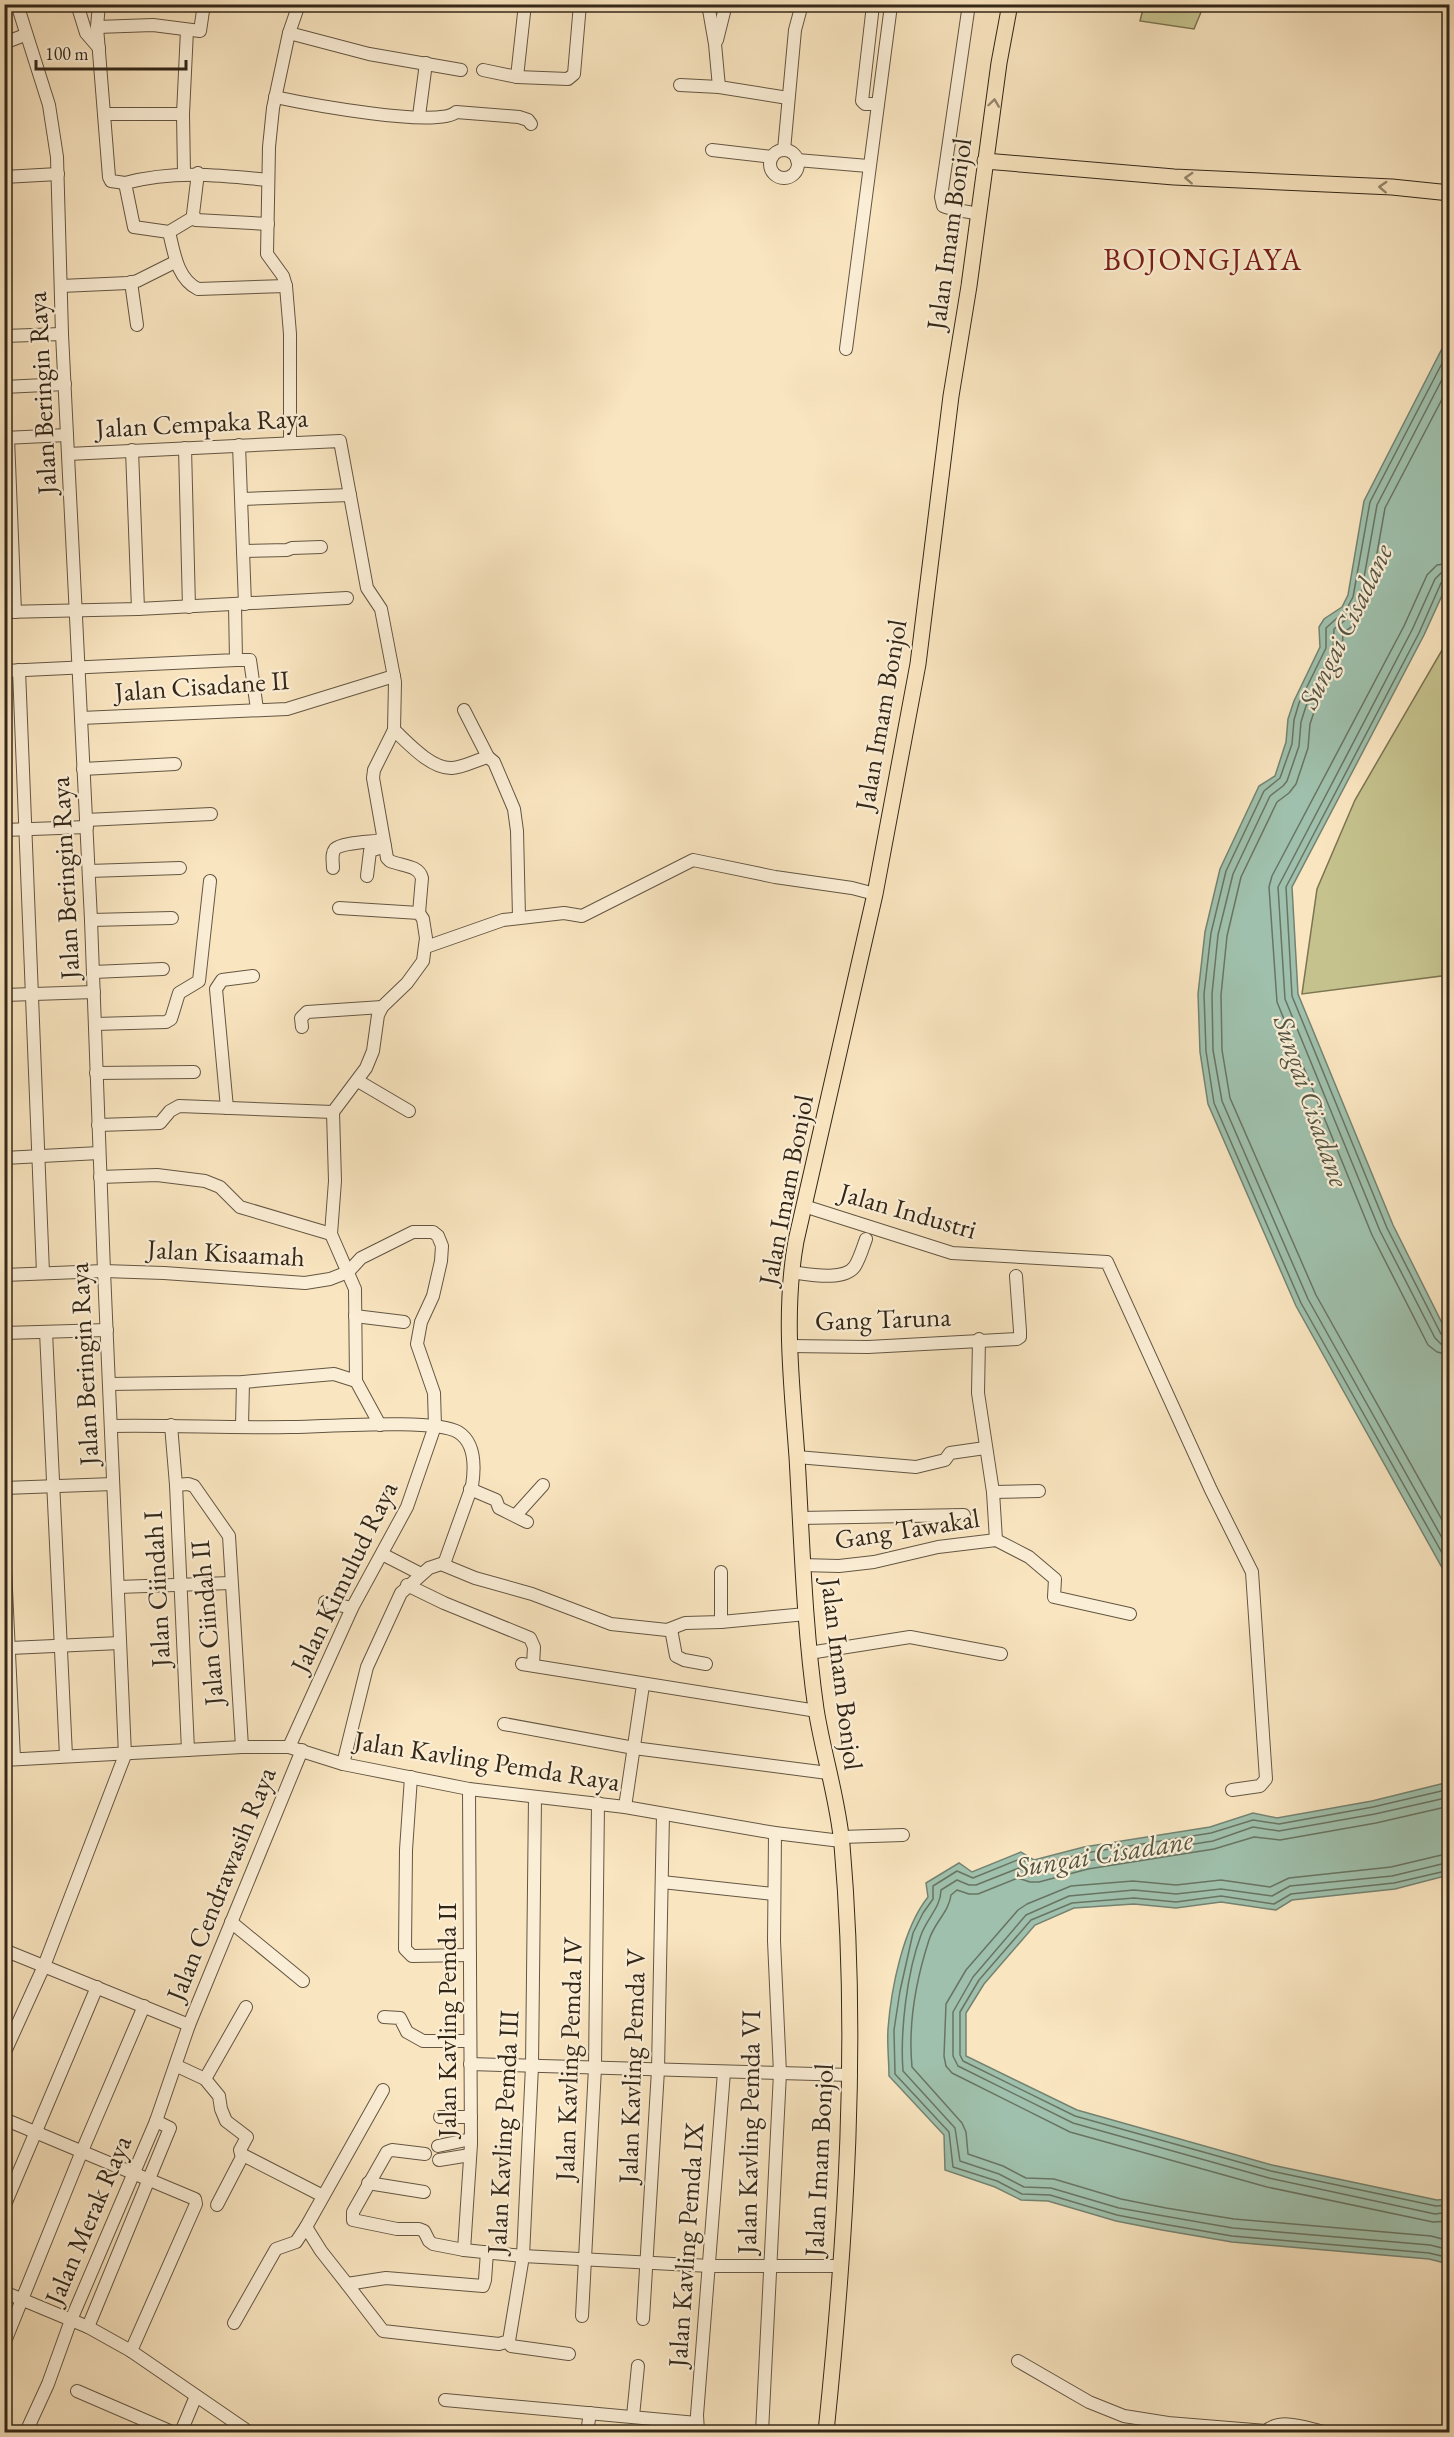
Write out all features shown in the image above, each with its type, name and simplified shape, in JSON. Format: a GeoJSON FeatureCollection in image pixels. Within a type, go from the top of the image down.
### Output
{"type":"FeatureCollection","features":[{"type":"Feature","properties":{"kind":"main road","name":"Jalan Imam Bonjol"},"geometry":{"type":"LineString","coordinates":[[826,2433],[851,2075],[841,1839],[817,1711],[809,1653],[802,1565],[789,1346],[791,1272],[875,894],[921,645],[951,396],[999,63],[1010,4]]}},
{"type":"Feature","properties":{"kind":"main road"},"geometry":{"type":"LineString","coordinates":[[985,161],[1184,178],[1392,187],[1447,194]]}},
{"type":"Feature","properties":{"kind":"street","name":"Jalan Beringin Raya"},"geometry":{"type":"LineString","coordinates":[[17,4],[51,113],[58,174],[64,384],[91,920],[125,1755]]}},
{"type":"Feature","properties":{"kind":"street"},"geometry":{"type":"LineString","coordinates":[[77,4],[86,33],[99,48]]}},
{"type":"Feature","properties":{"kind":"street"},"geometry":{"type":"LineString","coordinates":[[99,4],[97,27],[111,180],[125,183],[152,176],[198,173],[268,180]]}},
{"type":"Feature","properties":{"kind":"street"},"geometry":{"type":"LineString","coordinates":[[97,27],[153,25],[201,31],[204,4]]}},
{"type":"Feature","properties":{"kind":"street"},"geometry":{"type":"LineString","coordinates":[[290,443],[290,334],[286,286],[283,276],[267,254],[269,130],[289,33],[299,4]]}},
{"type":"Feature","properties":{"kind":"street"},"geometry":{"type":"LineString","coordinates":[[517,76],[525,4]]}},
{"type":"Feature","properties":{"kind":"street"},"geometry":{"type":"LineString","coordinates":[[483,70],[517,76],[568,79],[572,77],[580,4]]}},
{"type":"Feature","properties":{"kind":"street"},"geometry":{"type":"LineString","coordinates":[[708,4],[719,87]]}},
{"type":"Feature","properties":{"kind":"street"},"geometry":{"type":"LineString","coordinates":[[715,44],[726,4]]}},
{"type":"Feature","properties":{"kind":"street"},"geometry":{"type":"LineString","coordinates":[[784,150],[795,30],[802,4]]}},
{"type":"Feature","properties":{"kind":"street"},"geometry":{"type":"LineString","coordinates":[[969,4],[940,197],[946,208],[956,208],[978,214]]}},
{"type":"Feature","properties":{"kind":"street"},"geometry":{"type":"LineString","coordinates":[[846,349],[868,166],[878,104],[891,9],[872,5],[862,101],[865,104],[878,104]]}},
{"type":"Feature","properties":{"kind":"street"},"geometry":{"type":"LineString","coordinates":[[184,174],[183,114],[186,30]]}},
{"type":"Feature","properties":{"kind":"street"},"geometry":{"type":"LineString","coordinates":[[289,33],[369,54],[461,70]]}},
{"type":"Feature","properties":{"kind":"street"},"geometry":{"type":"LineString","coordinates":[[4,43],[26,35]]}},
{"type":"Feature","properties":{"kind":"street"},"geometry":{"type":"LineString","coordinates":[[419,116],[426,63]]}},
{"type":"Feature","properties":{"kind":"street"},"geometry":{"type":"LineString","coordinates":[[680,85],[719,87],[788,98]]}},
{"type":"Feature","properties":{"kind":"street"},"geometry":{"type":"LineString","coordinates":[[275,97],[325,108],[419,116],[444,118],[456,112],[519,117],[528,120],[531,124]]}},
{"type":"Feature","properties":{"kind":"street"},"geometry":{"type":"LineString","coordinates":[[104,114],[183,114]]}},
{"type":"Feature","properties":{"kind":"street"},"geometry":{"type":"LineString","coordinates":[[712,150],[772,157]]}},
{"type":"Feature","properties":{"kind":"street"},"geometry":{"type":"LineString","coordinates":[[797,160],[794,172],[782,177],[771,170],[772,157],[784,150],[790,152],[797,160],[868,166]]}},
{"type":"Feature","properties":{"kind":"street"},"geometry":{"type":"LineString","coordinates":[[194,217],[198,173]]}},
{"type":"Feature","properties":{"kind":"street"},"geometry":{"type":"LineString","coordinates":[[4,177],[58,174]]}},
{"type":"Feature","properties":{"kind":"street"},"geometry":{"type":"LineString","coordinates":[[125,183],[134,227],[169,232],[194,217]]}},
{"type":"Feature","properties":{"kind":"street"},"geometry":{"type":"LineString","coordinates":[[194,217],[196,220],[268,224]]}},
{"type":"Feature","properties":{"kind":"street"},"geometry":{"type":"LineString","coordinates":[[169,232],[175,262],[189,283],[198,289],[286,286]]}},
{"type":"Feature","properties":{"kind":"street"},"geometry":{"type":"LineString","coordinates":[[61,286],[131,282],[175,262]]}},
{"type":"Feature","properties":{"kind":"street"},"geometry":{"type":"LineString","coordinates":[[131,282],[137,325]]}},
{"type":"Feature","properties":{"kind":"street"},"geometry":{"type":"LineString","coordinates":[[4,336],[62,333]]}},
{"type":"Feature","properties":{"kind":"street"},"geometry":{"type":"LineString","coordinates":[[4,387],[64,384]]}},
{"type":"Feature","properties":{"kind":"street"},"geometry":{"type":"LineString","coordinates":[[67,435],[6,438],[10,612],[240,605],[347,598]]}},
{"type":"Feature","properties":{"kind":"street","name":"Jalan Cempaka Raya"},"geometry":{"type":"LineString","coordinates":[[68,454],[338,441],[343,448],[350,495]]}},
{"type":"Feature","properties":{"kind":"street"},"geometry":{"type":"LineString","coordinates":[[236,660],[243,551],[239,445]]}},
{"type":"Feature","properties":{"kind":"street"},"geometry":{"type":"LineString","coordinates":[[185,448],[189,607]]}},
{"type":"Feature","properties":{"kind":"street"},"geometry":{"type":"LineString","coordinates":[[132,450],[138,609]]}},
{"type":"Feature","properties":{"kind":"street"},"geometry":{"type":"LineString","coordinates":[[242,500],[350,495],[367,588],[381,609],[394,676],[394,730],[373,773],[384,843],[390,861],[416,869],[421,873],[419,913],[423,919],[426,947],[423,961],[415,973],[378,1015],[373,1051],[358,1081],[333,1112],[334,1180],[331,1234],[355,1289],[356,1381],[380,1425]]}},
{"type":"Feature","properties":{"kind":"street"},"geometry":{"type":"LineString","coordinates":[[243,551],[321,547]]}},
{"type":"Feature","properties":{"kind":"street"},"geometry":{"type":"LineString","coordinates":[[4,671],[250,660],[257,709]]}},
{"type":"Feature","properties":{"kind":"street"},"geometry":{"type":"LineString","coordinates":[[19,670],[43,1273]]}},
{"type":"Feature","properties":{"kind":"street","name":"Jalan Cisadane II"},"geometry":{"type":"LineString","coordinates":[[81,718],[286,709],[394,676]]}},
{"type":"Feature","properties":{"kind":"street"},"geometry":{"type":"LineString","coordinates":[[464,710],[488,757],[494,762],[514,809],[517,831],[519,917]]}},
{"type":"Feature","properties":{"kind":"street"},"geometry":{"type":"LineString","coordinates":[[394,730],[433,761],[446,767],[460,766],[488,757]]}},
{"type":"Feature","properties":{"kind":"street"},"geometry":{"type":"LineString","coordinates":[[83,769],[175,764]]}},
{"type":"Feature","properties":{"kind":"street"},"geometry":{"type":"LineString","coordinates":[[4,830],[211,814]]}},
{"type":"Feature","properties":{"kind":"street"},"geometry":{"type":"LineString","coordinates":[[333,868],[333,855],[342,845],[384,843]]}},
{"type":"Feature","properties":{"kind":"street"},"geometry":{"type":"LineString","coordinates":[[367,876],[370,851],[384,843]]}},
{"type":"Feature","properties":{"kind":"street"},"geometry":{"type":"LineString","coordinates":[[426,947],[484,925],[519,917],[564,913],[582,916],[693,860],[875,894]]}},
{"type":"Feature","properties":{"kind":"street"},"geometry":{"type":"LineString","coordinates":[[88,871],[180,868]]}},
{"type":"Feature","properties":{"kind":"street"},"geometry":{"type":"LineString","coordinates":[[95,1024],[170,1020],[179,993],[199,981],[210,881]]}},
{"type":"Feature","properties":{"kind":"street"},"geometry":{"type":"LineString","coordinates":[[339,908],[419,913]]}},
{"type":"Feature","properties":{"kind":"street"},"geometry":{"type":"LineString","coordinates":[[91,920],[172,918]]}},
{"type":"Feature","properties":{"kind":"street"},"geometry":{"type":"LineString","coordinates":[[93,972],[163,969]]}},
{"type":"Feature","properties":{"kind":"street"},"geometry":{"type":"LineString","coordinates":[[227,1108],[216,989],[222,980],[253,976]]}},
{"type":"Feature","properties":{"kind":"street"},"geometry":{"type":"LineString","coordinates":[[4,995],[94,992]]}},
{"type":"Feature","properties":{"kind":"street"},"geometry":{"type":"LineString","coordinates":[[302,1027],[301,1018],[307,1012],[382,1008]]}},
{"type":"Feature","properties":{"kind":"street"},"geometry":{"type":"LineString","coordinates":[[96,1073],[194,1072]]}},
{"type":"Feature","properties":{"kind":"street"},"geometry":{"type":"LineString","coordinates":[[358,1081],[409,1111]]}},
{"type":"Feature","properties":{"kind":"street"},"geometry":{"type":"LineString","coordinates":[[98,1125],[160,1124],[170,1110],[179,1106],[333,1112]]}},
{"type":"Feature","properties":{"kind":"street"},"geometry":{"type":"LineString","coordinates":[[4,1158],[99,1153]]}},
{"type":"Feature","properties":{"kind":"street"},"geometry":{"type":"LineString","coordinates":[[100,1177],[157,1175],[205,1181],[220,1187],[240,1206],[331,1234]]}},
{"type":"Feature","properties":{"kind":"street","name":"Jalan Industri"},"geometry":{"type":"LineString","coordinates":[[804,1206],[952,1253],[1107,1262],[1211,1490],[1252,1572],[1266,1779],[1260,1786],[1232,1790]]}},
{"type":"Feature","properties":{"kind":"street","name":"Jalan Kisaamah"},"geometry":{"type":"LineString","coordinates":[[4,1275],[104,1271],[305,1283],[330,1279],[348,1272],[361,1258],[413,1232],[433,1232],[438,1236]]}},
{"type":"Feature","properties":{"kind":"street","name":"Jalan Kimulud Raya"},"geometry":{"type":"LineString","coordinates":[[296,1749],[352,1608],[416,1486],[435,1426],[434,1393],[417,1344],[418,1331],[433,1296],[441,1261],[442,1246],[438,1236]]}},
{"type":"Feature","properties":{"kind":"street"},"geometry":{"type":"LineString","coordinates":[[791,1272],[837,1275],[849,1272],[855,1267],[866,1239]]}},
{"type":"Feature","properties":{"kind":"street","name":"Gang Taruna"},"geometry":{"type":"LineString","coordinates":[[789,1346],[868,1347],[1020,1337],[1016,1276]]}},
{"type":"Feature","properties":{"kind":"street"},"geometry":{"type":"LineString","coordinates":[[355,1316],[404,1322]]}},
{"type":"Feature","properties":{"kind":"street"},"geometry":{"type":"LineString","coordinates":[[4,1333],[107,1330]]}},
{"type":"Feature","properties":{"kind":"street"},"geometry":{"type":"LineString","coordinates":[[46,1332],[66,1756]]}},
{"type":"Feature","properties":{"kind":"street"},"geometry":{"type":"LineString","coordinates":[[979,1339],[976,1376],[993,1492],[996,1540]]}},
{"type":"Feature","properties":{"kind":"street"},"geometry":{"type":"LineString","coordinates":[[109,1384],[243,1382],[334,1374],[356,1381]]}},
{"type":"Feature","properties":{"kind":"street"},"geometry":{"type":"LineString","coordinates":[[242,1426],[243,1382]]}},
{"type":"Feature","properties":{"kind":"street","name":"Jalan Ciindah I"},"geometry":{"type":"LineString","coordinates":[[171,1425],[176,1485],[188,1750]]}},
{"type":"Feature","properties":{"kind":"street"},"geometry":{"type":"LineString","coordinates":[[111,1426],[380,1425],[435,1426],[456,1430],[470,1446],[474,1473],[471,1489],[444,1564]]}},
{"type":"Feature","properties":{"kind":"street"},"geometry":{"type":"LineString","coordinates":[[797,1457],[916,1467],[945,1460],[950,1453],[985,1448]]}},
{"type":"Feature","properties":{"kind":"street"},"geometry":{"type":"LineString","coordinates":[[4,1488],[113,1484]]}},
{"type":"Feature","properties":{"kind":"street","name":"Jalan Ciindah II"},"geometry":{"type":"LineString","coordinates":[[176,1485],[194,1486],[227,1533],[242,1747]]}},
{"type":"Feature","properties":{"kind":"street"},"geometry":{"type":"LineString","coordinates":[[516,1515],[543,1485]]}},
{"type":"Feature","properties":{"kind":"street"},"geometry":{"type":"LineString","coordinates":[[471,1489],[496,1500],[499,1508],[527,1522]]}},
{"type":"Feature","properties":{"kind":"street"},"geometry":{"type":"LineString","coordinates":[[993,1492],[1039,1491]]}},
{"type":"Feature","properties":{"kind":"street"},"geometry":{"type":"LineString","coordinates":[[800,1518],[964,1515]]}},
{"type":"Feature","properties":{"kind":"street","name":"Gang Tawakal"},"geometry":{"type":"LineString","coordinates":[[802,1565],[839,1566],[874,1562],[938,1547],[996,1540],[1029,1557],[1055,1579],[1054,1597],[1130,1614]]}},
{"type":"Feature","properties":{"kind":"street"},"geometry":{"type":"LineString","coordinates":[[4,1547],[9,1648],[9,1759]]}},
{"type":"Feature","properties":{"kind":"street"},"geometry":{"type":"LineString","coordinates":[[382,1554],[421,1574]]}},
{"type":"Feature","properties":{"kind":"street"},"geometry":{"type":"LineString","coordinates":[[343,1764],[367,1667],[398,1599],[407,1586],[433,1566],[444,1564],[475,1578],[532,1594],[599,1621],[662,1630],[685,1623],[806,1614]]}},
{"type":"Feature","properties":{"kind":"street"},"geometry":{"type":"LineString","coordinates":[[721,1572],[721,1622]]}},
{"type":"Feature","properties":{"kind":"street"},"geometry":{"type":"LineString","coordinates":[[118,1587],[231,1583]]}},
{"type":"Feature","properties":{"kind":"street"},"geometry":{"type":"LineString","coordinates":[[407,1586],[444,1604],[530,1638],[533,1641],[527,1664],[643,1685],[817,1711]]}},
{"type":"Feature","properties":{"kind":"street"},"geometry":{"type":"LineString","coordinates":[[325,1602],[352,1608]]}},
{"type":"Feature","properties":{"kind":"street"},"geometry":{"type":"LineString","coordinates":[[671,1629],[676,1656],[684,1660],[706,1664]]}},
{"type":"Feature","properties":{"kind":"street"},"geometry":{"type":"LineString","coordinates":[[809,1653],[910,1637],[1001,1654]]}},
{"type":"Feature","properties":{"kind":"street"},"geometry":{"type":"LineString","coordinates":[[9,1648],[120,1643]]}},
{"type":"Feature","properties":{"kind":"street"},"geometry":{"type":"LineString","coordinates":[[625,1807],[643,1685]]}},
{"type":"Feature","properties":{"kind":"street"},"geometry":{"type":"LineString","coordinates":[[504,1724],[634,1748],[828,1773]]}},
{"type":"Feature","properties":{"kind":"street","name":"Jalan Kavling Pemda Raya"},"geometry":{"type":"LineString","coordinates":[[9,1759],[125,1755],[242,1747],[296,1749],[343,1764],[469,1788],[598,1803],[775,1833],[841,1839],[903,1835]]}},
{"type":"Feature","properties":{"kind":"street","name":"Jalan Cendrawasih Raya"},"geometry":{"type":"LineString","coordinates":[[4,1950],[189,2025],[231,1922],[296,1749]]}},
{"type":"Feature","properties":{"kind":"street"},"geometry":{"type":"LineString","coordinates":[[4,2054],[44,1966],[125,1755]]}},
{"type":"Feature","properties":{"kind":"street"},"geometry":{"type":"LineString","coordinates":[[411,1777],[406,1850],[405,1949],[412,1956],[470,1955]]}},
{"type":"Feature","properties":{"kind":"street","name":"Jalan Kavling Pemda II"},"geometry":{"type":"LineString","coordinates":[[464,2250],[471,2139],[469,1788]]}},
{"type":"Feature","properties":{"kind":"street","name":"Jalan Kavling Pemda III"},"geometry":{"type":"LineString","coordinates":[[508,2342],[522,2256],[532,2066],[535,1797]]}},
{"type":"Feature","properties":{"kind":"street","name":"Jalan Kavling Pemda IV"},"geometry":{"type":"LineString","coordinates":[[582,2316],[595,2068],[598,1803]]}},
{"type":"Feature","properties":{"kind":"street","name":"Jalan Kavling Pemda V"},"geometry":{"type":"LineString","coordinates":[[643,2319],[658,2070],[663,1814]]}},
{"type":"Feature","properties":{"kind":"street","name":"Jalan Kavling Pemda VI"},"geometry":{"type":"LineString","coordinates":[[762,2433],[780,2073],[773,1894],[775,1833]]}},
{"type":"Feature","properties":{"kind":"street"},"geometry":{"type":"LineString","coordinates":[[662,1882],[773,1894]]}},
{"type":"Feature","properties":{"kind":"street"},"geometry":{"type":"LineString","coordinates":[[231,1922],[303,1982]]}},
{"type":"Feature","properties":{"kind":"street"},"geometry":{"type":"LineString","coordinates":[[4,2207],[97,1987]]}},
{"type":"Feature","properties":{"kind":"street"},"geometry":{"type":"LineString","coordinates":[[4,2344],[144,2006]]}},
{"type":"Feature","properties":{"kind":"street"},"geometry":{"type":"LineString","coordinates":[[205,2079],[246,2007]]}},
{"type":"Feature","properties":{"kind":"street"},"geometry":{"type":"LineString","coordinates":[[384,2017],[400,2019],[406,2031],[423,2041],[470,2041]]}},
{"type":"Feature","properties":{"kind":"street","name":"Jalan Merak Raya"},"geometry":{"type":"LineString","coordinates":[[26,2433],[48,2384],[71,2320],[142,2177],[156,2121],[177,2066],[189,2025]]}},
{"type":"Feature","properties":{"kind":"street"},"geometry":{"type":"LineString","coordinates":[[470,2064],[851,2075]]}},
{"type":"Feature","properties":{"kind":"street"},"geometry":{"type":"LineString","coordinates":[[177,2066],[205,2079],[219,2097],[226,2121],[247,2137],[240,2150],[243,2155],[323,2196]]}},
{"type":"Feature","properties":{"kind":"street","name":"Jalan Kavling Pemda IX"},"geometry":{"type":"LineString","coordinates":[[698,2428],[724,2072]]}},
{"type":"Feature","properties":{"kind":"street"},"geometry":{"type":"LineString","coordinates":[[234,2323],[276,2249],[296,2242],[306,2227],[383,2090]]}},
{"type":"Feature","properties":{"kind":"street"},"geometry":{"type":"LineString","coordinates":[[440,2117],[471,2117]]}},
{"type":"Feature","properties":{"kind":"street"},"geometry":{"type":"LineString","coordinates":[[4,2119],[195,2199],[196,2204],[131,2351]]}},
{"type":"Feature","properties":{"kind":"street"},"geometry":{"type":"LineString","coordinates":[[88,2327],[142,2177],[170,2128],[156,2121]]}},
{"type":"Feature","properties":{"kind":"street"},"geometry":{"type":"LineString","coordinates":[[438,2146],[471,2139]]}},
{"type":"Feature","properties":{"kind":"street"},"geometry":{"type":"LineString","coordinates":[[425,2154],[388,2151],[353,2212],[353,2220],[397,2229],[419,2229],[424,2231],[430,2243],[464,2250],[522,2256],[710,2266],[839,2266]]}},
{"type":"Feature","properties":{"kind":"street"},"geometry":{"type":"LineString","coordinates":[[217,2205],[243,2155]]}},
{"type":"Feature","properties":{"kind":"street"},"geometry":{"type":"LineString","coordinates":[[439,2160],[470,2155]]}},
{"type":"Feature","properties":{"kind":"street"},"geometry":{"type":"LineString","coordinates":[[368,2183],[424,2192]]}},
{"type":"Feature","properties":{"kind":"street"},"geometry":{"type":"LineString","coordinates":[[306,2227],[325,2257],[383,2331],[499,2344],[508,2342],[511,2346],[569,2354]]}},
{"type":"Feature","properties":{"kind":"street"},"geometry":{"type":"LineString","coordinates":[[347,2284],[386,2278],[483,2286],[487,2252]]}},
{"type":"Feature","properties":{"kind":"street"},"geometry":{"type":"LineString","coordinates":[[4,2292],[88,2327],[131,2351],[249,2433]]}},
{"type":"Feature","properties":{"kind":"street"},"geometry":{"type":"LineString","coordinates":[[1018,2361],[1089,2402],[1124,2416],[1168,2423],[1266,2432],[1284,2424],[1324,2433]]}},
{"type":"Feature","properties":{"kind":"street"},"geometry":{"type":"LineString","coordinates":[[633,2416],[638,2366]]}},
{"type":"Feature","properties":{"kind":"street"},"geometry":{"type":"LineString","coordinates":[[77,2391],[172,2433]]}},
{"type":"Feature","properties":{"kind":"street"},"geometry":{"type":"LineString","coordinates":[[181,2433],[196,2396]]}},
{"type":"Feature","properties":{"kind":"street"},"geometry":{"type":"LineString","coordinates":[[446,2400],[633,2416],[698,2428]]}},
{"type":"Feature","properties":{"kind":"street"},"geometry":{"type":"LineString","coordinates":[[587,2433],[590,2413]]}},
{"type":"Feature","properties":{"kind":"shaded area"},"geometry":{"type":"Polygon","coordinates":[[[1144,5],[1204,5],[1194,29],[1140,21],[1144,5]]]}},
{"type":"Feature","properties":{"kind":"shaded area"},"geometry":{"type":"Polygon","coordinates":[[[1449,638],[1449,975],[1302,994],[1317,889],[1355,800],[1449,638]]]}},
{"type":"Feature","properties":{"kind":"water","name":"Sungai Cisadane"},"geometry":{"type":"Polygon","coordinates":[[[1449,335],[1449,580],[1424,635],[1292,887],[1298,994],[1393,1225],[1449,1337],[1449,1580],[1296,1306],[1208,1104],[1200,1052],[1198,994],[1205,932],[1220,869],[1259,786],[1275,776],[1286,742],[1288,719],[1294,701],[1320,647],[1319,627],[1324,619],[1342,607],[1348,595],[1364,501],[1449,335]]]}},
{"type":"Feature","properties":{"kind":"water","name":"Sungai Cisadane"},"geometry":{"type":"Polygon","coordinates":[[[1449,1782],[1449,1875],[1395,1889],[1292,1900],[1276,1910],[1221,1902],[1176,1908],[1134,1904],[1074,1908],[1035,1925],[984,1984],[966,2013],[966,2056],[1077,2110],[1272,2165],[1437,2200],[1449,2199],[1449,2264],[1429,2259],[1232,2242],[1162,2230],[1116,2221],[1048,2201],[1021,2200],[995,2187],[945,2170],[944,2135],[889,2076],[888,2029],[895,1978],[905,1942],[919,1910],[928,1897],[926,1883],[959,1863],[972,1872],[1021,1852],[1034,1860],[1084,1847],[1210,1827],[1253,1813],[1277,1818],[1372,1801],[1449,1782]]]}},
{"type":"Feature","properties":{"kind":"district","name":"BOJONGJAYA"},"geometry":{"type":"Point","coordinates":[1203,260]}}]}
